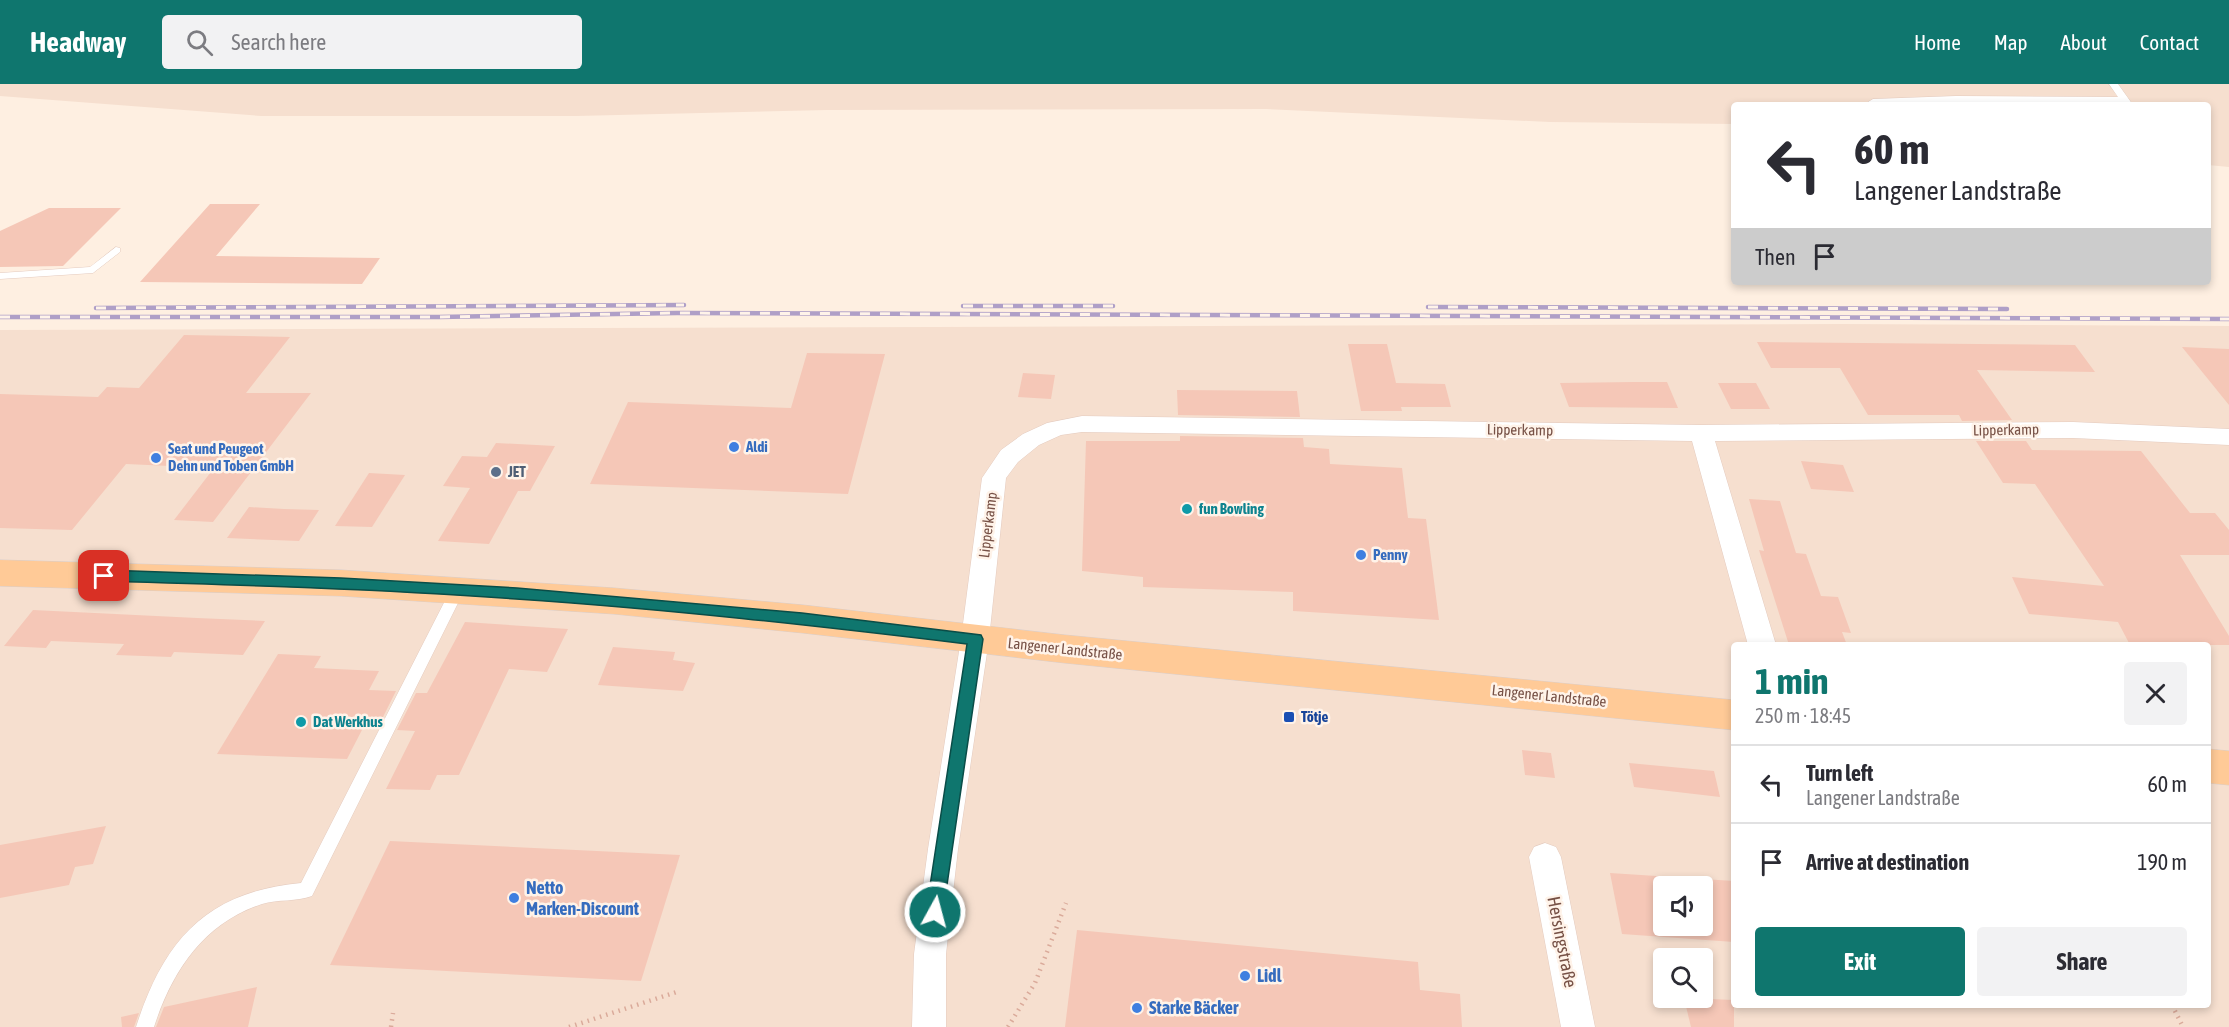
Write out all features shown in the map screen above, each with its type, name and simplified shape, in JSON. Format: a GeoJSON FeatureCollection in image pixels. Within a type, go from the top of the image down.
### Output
{"type":"FeatureCollection","features":[{"type":"Feature","properties":{"kind":"main road","name":"Langener Landstraße"},"geometry":{"type":"LineString","coordinates":[[0,573],[341,583],[458,589],[755,614],[975,639],[1731,716]]}},
{"type":"Feature","properties":{"kind":"main road"},"geometry":{"type":"LineString","coordinates":[[2211,766],[2229,768]]}},
{"type":"Feature","properties":{"kind":"street","name":"Lipperkamp"},"geometry":{"type":"LineString","coordinates":[[929,1027],[930,954],[944,837],[975,639],[994,478],[1003,461],[1032,438],[1064,424],[1701,433],[2063,430],[2229,437]]}},
{"type":"Feature","properties":{"kind":"street"},"geometry":{"type":"LineString","coordinates":[[1701,433],[1761,642]]}},
{"type":"Feature","properties":{"kind":"street","name":"Hersingstraße"},"geometry":{"type":"LineString","coordinates":[[1545,857],[1578,1027]]}},
{"type":"Feature","properties":{"kind":"lane"},"geometry":{"type":"LineString","coordinates":[[2113,84],[2127,102]]}},
{"type":"Feature","properties":{"kind":"lane"},"geometry":{"type":"LineString","coordinates":[[1874,102],[1956,99],[2127,102]]}},
{"type":"Feature","properties":{"kind":"lane"},"geometry":{"type":"LineString","coordinates":[[0,276],[93,270],[116,250]]}},
{"type":"Feature","properties":{"kind":"lane"},"geometry":{"type":"LineString","coordinates":[[145,1027],[165,975],[182,948],[211,920],[260,897],[306,890],[458,589]]}},
{"type":"Feature","properties":{"kind":"path"},"geometry":{"type":"LineString","coordinates":[[1008,1027],[1035,983],[1066,903]]}},
{"type":"Feature","properties":{"kind":"path"},"geometry":{"type":"LineString","coordinates":[[569,1027],[680,991]]}},
{"type":"Feature","properties":{"kind":"path"},"geometry":{"type":"LineString","coordinates":[[2174,1008],[2183,1027]]}},
{"type":"Feature","properties":{"kind":"path"},"geometry":{"type":"LineString","coordinates":[[391,1027],[393,1013]]}},
{"type":"Feature","properties":{"kind":"shaded area"},"geometry":{"type":"Polygon","coordinates":[[[0,84],[2229,84],[2229,167],[2211,165],[2211,102],[1731,102],[1731,124],[1550,122],[1266,109],[827,110],[576,116],[261,116],[0,96],[0,84]]]}},
{"type":"Feature","properties":{"kind":"shaded area"},"geometry":{"type":"Polygon","coordinates":[[[1841,324],[2229,326],[2229,1027],[0,1027],[0,330],[1841,324]]]}},
{"type":"Feature","properties":{"kind":"building"},"geometry":{"type":"Polygon","coordinates":[[[210,204],[260,204],[216,256],[380,258],[362,284],[140,282],[210,204]]]}},
{"type":"Feature","properties":{"kind":"building"},"geometry":{"type":"Polygon","coordinates":[[[49,208],[121,208],[63,266],[0,267],[0,231],[49,208]]]}},
{"type":"Feature","properties":{"kind":"building"},"geometry":{"type":"Polygon","coordinates":[[[184,335],[290,337],[246,393],[311,393],[213,522],[174,520],[214,468],[126,464],[72,530],[0,528],[0,394],[98,397],[107,387],[139,388],[184,335]]]}},
{"type":"Feature","properties":{"kind":"building"},"geometry":{"type":"Polygon","coordinates":[[[1757,342],[2075,345],[2095,372],[1977,370],[2012,420],[1962,421],[1959,415],[1868,415],[1840,368],[1771,368],[1757,342]]]}},
{"type":"Feature","properties":{"kind":"building"},"geometry":{"type":"Polygon","coordinates":[[[1348,344],[1387,344],[1396,383],[1445,384],[1451,407],[1401,407],[1402,411],[1361,411],[1348,344]]]}},
{"type":"Feature","properties":{"kind":"building"},"geometry":{"type":"Polygon","coordinates":[[[2182,347],[2229,349],[2229,405],[2182,347]]]}},
{"type":"Feature","properties":{"kind":"building","name":"Aldi"},"geometry":{"type":"Polygon","coordinates":[[[807,353],[885,354],[848,494],[590,484],[628,402],[791,408],[807,353]]]}},
{"type":"Feature","properties":{"kind":"building"},"geometry":{"type":"Polygon","coordinates":[[[1023,373],[1055,375],[1051,399],[1018,397],[1023,373]]]}},
{"type":"Feature","properties":{"kind":"building"},"geometry":{"type":"Polygon","coordinates":[[[1667,382],[1678,408],[1569,407],[1560,383],[1667,382]]]}},
{"type":"Feature","properties":{"kind":"building"},"geometry":{"type":"Polygon","coordinates":[[[1718,383],[1756,383],[1770,409],[1731,409],[1718,383]]]}},
{"type":"Feature","properties":{"kind":"building"},"geometry":{"type":"Polygon","coordinates":[[[1177,390],[1297,391],[1300,417],[1178,415],[1177,390]]]}},
{"type":"Feature","properties":{"kind":"building"},"geometry":{"type":"Polygon","coordinates":[[[1180,436],[1303,438],[1304,447],[1329,449],[1330,464],[1402,468],[1408,518],[1426,519],[1439,620],[1293,611],[1293,592],[1143,587],[1143,577],[1082,571],[1086,441],[1180,441],[1180,436]]]}},
{"type":"Feature","properties":{"kind":"building"},"geometry":{"type":"Polygon","coordinates":[[[1976,441],[2026,441],[2032,450],[2141,451],[2190,513],[2215,513],[2229,530],[2229,555],[2180,555],[2229,636],[2229,645],[2211,645],[2211,642],[2128,642],[2118,622],[2029,614],[2012,577],[2104,586],[2035,484],[2003,483],[1976,441]]]}},
{"type":"Feature","properties":{"kind":"building"},"geometry":{"type":"Polygon","coordinates":[[[496,443],[555,446],[530,491],[518,491],[489,544],[438,541],[470,488],[443,486],[462,456],[487,457],[496,443]]]}},
{"type":"Feature","properties":{"kind":"building"},"geometry":{"type":"Polygon","coordinates":[[[1801,461],[1843,465],[1854,492],[1811,489],[1801,461]]]}},
{"type":"Feature","properties":{"kind":"building"},"geometry":{"type":"Polygon","coordinates":[[[369,473],[405,475],[372,527],[335,526],[369,473]]]}},
{"type":"Feature","properties":{"kind":"building"},"geometry":{"type":"Polygon","coordinates":[[[1749,499],[1780,501],[1796,553],[1806,554],[1821,596],[1838,597],[1851,633],[1842,632],[1846,642],[1788,642],[1759,550],[1764,551],[1749,499]]]}},
{"type":"Feature","properties":{"kind":"building"},"geometry":{"type":"Polygon","coordinates":[[[249,507],[319,510],[299,541],[227,538],[249,507]]]}},
{"type":"Feature","properties":{"kind":"building"},"geometry":{"type":"Polygon","coordinates":[[[33,610],[265,621],[243,655],[174,652],[171,657],[116,655],[124,644],[51,641],[46,648],[4,646],[33,610]]]}},
{"type":"Feature","properties":{"kind":"building"},"geometry":{"type":"Polygon","coordinates":[[[465,622],[568,629],[547,672],[509,669],[459,775],[437,775],[430,790],[386,789],[415,731],[397,730],[416,693],[427,693],[465,622]]]}},
{"type":"Feature","properties":{"kind":"building"},"geometry":{"type":"Polygon","coordinates":[[[613,647],[675,652],[673,660],[695,663],[683,691],[598,685],[613,647]]]}},
{"type":"Feature","properties":{"kind":"building","name":"Dat Werkhus"},"geometry":{"type":"Polygon","coordinates":[[[278,654],[321,656],[314,668],[379,671],[369,690],[396,691],[377,729],[363,728],[347,759],[217,754],[278,654]]]}},
{"type":"Feature","properties":{"kind":"building"},"geometry":{"type":"Polygon","coordinates":[[[1522,750],[1551,753],[1555,778],[1525,775],[1522,750]]]}},
{"type":"Feature","properties":{"kind":"building"},"geometry":{"type":"Polygon","coordinates":[[[1629,763],[1714,771],[1720,797],[1634,787],[1629,763]]]}},
{"type":"Feature","properties":{"kind":"building"},"geometry":{"type":"Polygon","coordinates":[[[106,826],[93,864],[75,867],[69,885],[0,898],[0,845],[106,826]]]}},
{"type":"Feature","properties":{"kind":"building","name":"Netto Marken-Discount"},"geometry":{"type":"Polygon","coordinates":[[[390,841],[680,855],[641,981],[330,965],[390,841]]]}},
{"type":"Feature","properties":{"kind":"building"},"geometry":{"type":"Polygon","coordinates":[[[1610,873],[1657,876],[1653,876],[1653,936],[1713,936],[1713,880],[1731,881],[1731,942],[1622,934],[1610,873]]]}},
{"type":"Feature","properties":{"kind":"building","name":"Lidl"},"geometry":{"type":"Polygon","coordinates":[[[1077,930],[1418,962],[1420,990],[1460,994],[1462,1027],[1065,1027],[1077,930]]]}},
{"type":"Feature","properties":{"kind":"building"},"geometry":{"type":"Polygon","coordinates":[[[257,987],[248,1027],[156,1027],[164,1007],[257,987]]]}},
{"type":"Feature","properties":{"kind":"building"},"geometry":{"type":"Polygon","coordinates":[[[1713,999],[1731,1000],[1731,1008],[1734,1008],[1734,1027],[1691,1027],[1686,1008],[1713,1008],[1713,999]]]}},
{"type":"Feature","properties":{"kind":"building"},"geometry":{"type":"Polygon","coordinates":[[[139,1013],[134,1027],[122,1027],[121,1017],[139,1013]]]}},
{"type":"Feature","properties":{"kind":"railway"},"geometry":{"type":"LineString","coordinates":[[96,308],[684,305]]}},
{"type":"Feature","properties":{"kind":"railway"},"geometry":{"type":"LineString","coordinates":[[963,306],[1113,306]]}},
{"type":"Feature","properties":{"kind":"railway"},"geometry":{"type":"LineString","coordinates":[[1428,307],[2007,309]]}},
{"type":"Feature","properties":{"kind":"railway"},"geometry":{"type":"LineString","coordinates":[[0,317],[439,317],[677,313],[2229,319]]}},
{"type":"Feature","properties":{"kind":"place","name":"Aldi"},"geometry":{"type":"Point","coordinates":[734,447]}},
{"type":"Feature","properties":{"kind":"place","name":"Seat und Peugeot Dehn und Toben GmbH"},"geometry":{"type":"Point","coordinates":[156,458]}},
{"type":"Feature","properties":{"kind":"place","name":"JET"},"geometry":{"type":"Point","coordinates":[496,472]}},
{"type":"Feature","properties":{"kind":"place","name":"fun Bowling"},"geometry":{"type":"Point","coordinates":[1187,509]}},
{"type":"Feature","properties":{"kind":"place","name":"Penny"},"geometry":{"type":"Point","coordinates":[1361,555]}},
{"type":"Feature","properties":{"kind":"place","name":"Tötje"},"geometry":{"type":"Point","coordinates":[1289,717]}},
{"type":"Feature","properties":{"kind":"place","name":"Dat Werkhus"},"geometry":{"type":"Point","coordinates":[301,722]}},
{"type":"Feature","properties":{"kind":"place","name":"Netto Marken-Discount"},"geometry":{"type":"Point","coordinates":[514,898]}},
{"type":"Feature","properties":{"kind":"place","name":"Lidl"},"geometry":{"type":"Point","coordinates":[1245,976]}},
{"type":"Feature","properties":{"kind":"place","name":"Starke Bäcker"},"geometry":{"type":"Point","coordinates":[1137,1008]}},
{"type":"Feature","properties":{"kind":"route"},"geometry":{"type":"LineString","coordinates":[[104,576],[341,583],[517,593],[802,619],[975,639],[935,912]]}}]}
